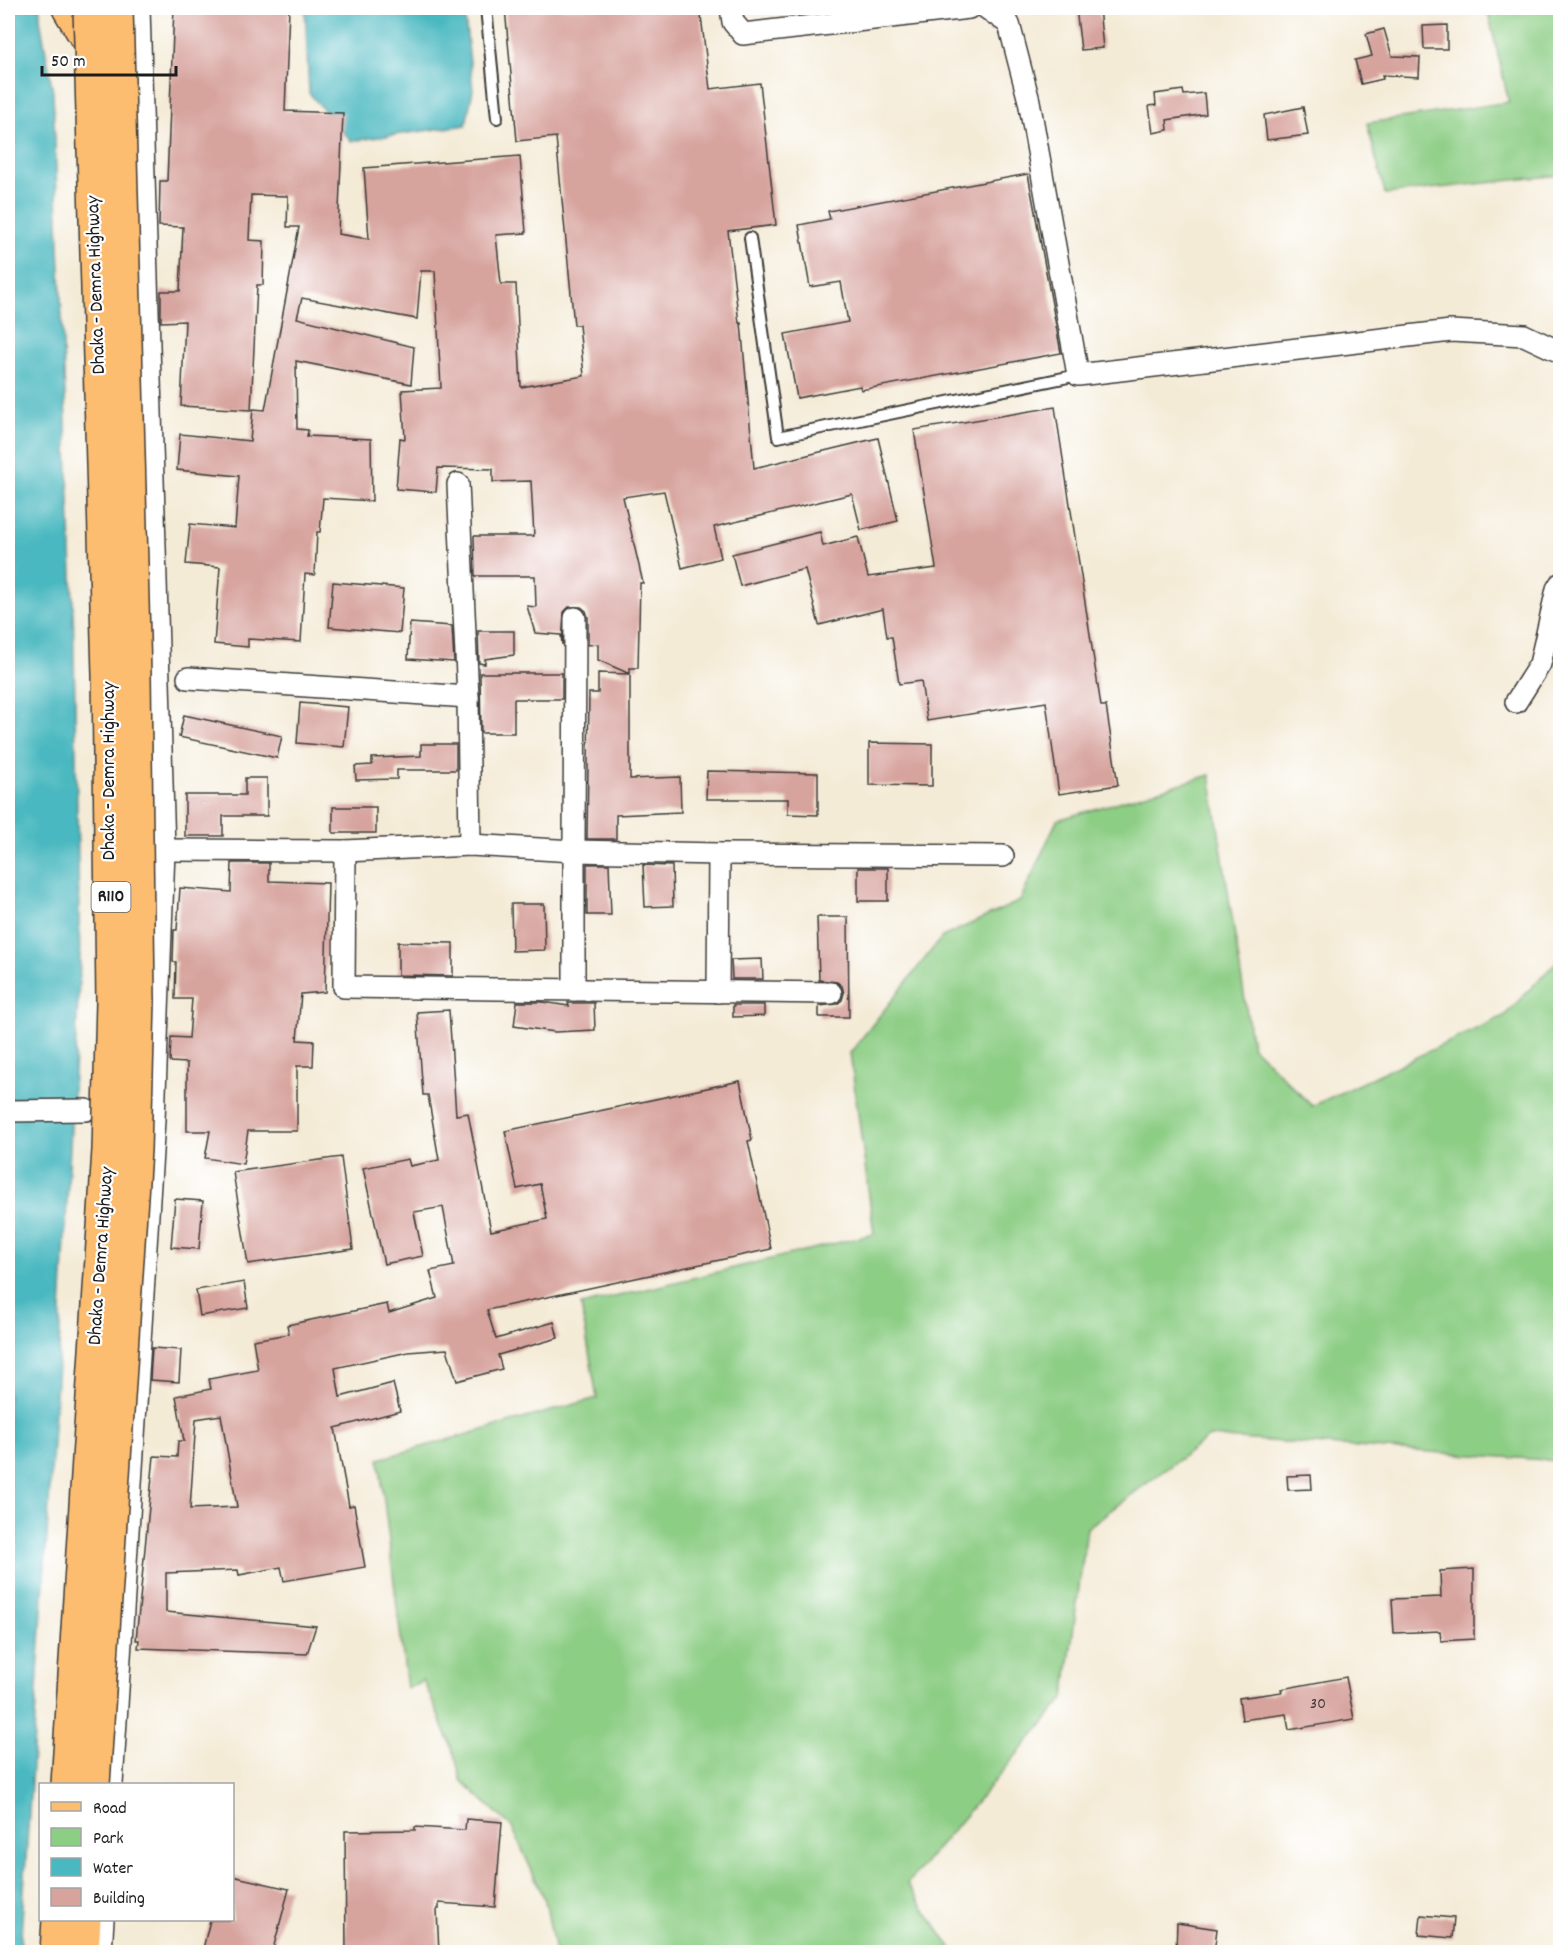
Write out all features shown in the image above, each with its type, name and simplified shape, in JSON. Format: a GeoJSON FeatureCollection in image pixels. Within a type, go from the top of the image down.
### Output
{"type":"FeatureCollection","features":[{"type":"Feature","properties":{"kind":"main road"},"geometry":{"type":"LineString","coordinates":[[69,8],[90,43]]}},
{"type":"Feature","properties":{"kind":"main road","name":"Dhaka - Demra Highway"},"geometry":{"type":"LineString","coordinates":[[68,1783],[109,1150],[113,1001],[109,675],[90,8]]}},
{"type":"Feature","properties":{"kind":"main road","name":"Dhaka - Demra Highway"},"geometry":{"type":"LineString","coordinates":[[93,1783],[134,1150],[138,1001],[134,675],[116,8]]}},
{"type":"Feature","properties":{"kind":"main road"},"geometry":{"type":"LineString","coordinates":[[57,1953],[59,1921]]}},
{"type":"Feature","properties":{"kind":"main road"},"geometry":{"type":"LineString","coordinates":[[82,1953],[84,1921]]}},
{"type":"Feature","properties":{"kind":"street"},"geometry":{"type":"LineString","coordinates":[[112,1783],[154,1112],[164,850],[139,8]]}},
{"type":"Feature","properties":{"kind":"street"},"geometry":{"type":"LineString","coordinates":[[731,8],[733,22],[743,34],[969,8]]}},
{"type":"Feature","properties":{"kind":"street"},"geometry":{"type":"LineString","coordinates":[[986,8],[1009,24],[1029,101],[1078,375],[1451,330],[1524,335],[1560,352]]}},
{"type":"Feature","properties":{"kind":"street"},"geometry":{"type":"LineString","coordinates":[[458,483],[468,697],[470,844]]}},
{"type":"Feature","properties":{"kind":"street"},"geometry":{"type":"LineString","coordinates":[[1516,702],[1540,664],[1560,584]]}},
{"type":"Feature","properties":{"kind":"street"},"geometry":{"type":"LineString","coordinates":[[573,990],[575,618]]}},
{"type":"Feature","properties":{"kind":"street"},"geometry":{"type":"LineString","coordinates":[[188,678],[468,697]]}},
{"type":"Feature","properties":{"kind":"street"},"geometry":{"type":"LineString","coordinates":[[164,850],[345,851],[470,844],[574,851],[1003,856]]}},
{"type":"Feature","properties":{"kind":"street"},"geometry":{"type":"LineString","coordinates":[[345,851],[344,987],[831,993]]}},
{"type":"Feature","properties":{"kind":"street"},"geometry":{"type":"LineString","coordinates":[[718,992],[719,854]]}},
{"type":"Feature","properties":{"kind":"street"},"geometry":{"type":"LineString","coordinates":[[8,1111],[81,1110],[89,1118],[154,1112]]}},
{"type":"Feature","properties":{"kind":"street"},"geometry":{"type":"LineString","coordinates":[[101,1953],[103,1921]]}},
{"type":"Feature","properties":{"kind":"lane"},"geometry":{"type":"LineString","coordinates":[[486,8],[497,118]]}},
{"type":"Feature","properties":{"kind":"lane"},"geometry":{"type":"LineString","coordinates":[[750,238],[778,437],[1078,375]]}},
{"type":"Feature","properties":{"kind":"green space"},"geometry":{"type":"Polygon","coordinates":[[[1487,8],[1560,8],[1560,175],[1385,194],[1367,123],[1509,102],[1487,8]]]}},
{"type":"Feature","properties":{"kind":"green space"},"geometry":{"type":"Polygon","coordinates":[[[1210,775],[1252,1046],[1312,1106],[1504,1016],[1560,958],[1560,1461],[1209,1437],[1087,1528],[1064,1699],[907,1884],[954,1952],[555,1952],[545,1900],[512,1827],[461,1780],[454,1752],[423,1680],[407,1689],[379,1459],[597,1398],[581,1305],[874,1234],[850,1053],[942,937],[1020,901],[1057,820],[1210,775]]]}},
{"type":"Feature","properties":{"kind":"water"},"geometry":{"type":"Polygon","coordinates":[[[8,8],[40,8],[53,92],[73,600],[80,964],[59,1349],[20,1952],[8,1952],[8,8]]]}},
{"type":"Feature","properties":{"kind":"water"},"geometry":{"type":"Polygon","coordinates":[[[305,8],[464,8],[473,90],[466,125],[351,141],[309,93],[305,8]]]}},
{"type":"Feature","properties":{"kind":"building"},"geometry":{"type":"Polygon","coordinates":[[[174,8],[289,8],[285,111],[343,113],[338,234],[369,239],[364,168],[520,156],[526,233],[496,235],[501,284],[516,284],[521,387],[584,376],[579,325],[574,325],[556,137],[517,141],[505,8],[700,8],[710,89],[760,83],[776,225],[728,231],[739,323],[741,323],[754,468],[878,438],[898,521],[861,530],[852,494],[714,527],[721,558],[682,568],[664,491],[623,497],[643,583],[640,583],[638,668],[630,668],[630,674],[598,660],[598,644],[588,645],[588,617],[586,611],[581,607],[569,607],[564,612],[562,645],[561,635],[535,633],[527,606],[536,607],[535,576],[475,576],[474,536],[534,536],[531,481],[493,482],[493,469],[438,468],[436,492],[396,489],[400,438],[405,439],[402,390],[441,388],[435,271],[421,271],[417,319],[302,298],[297,318],[414,347],[411,384],[296,361],[297,429],[308,430],[307,436],[371,439],[372,501],[323,498],[320,532],[317,532],[315,575],[305,574],[301,642],[248,639],[248,647],[214,644],[220,567],[186,564],[190,524],[235,528],[239,476],[177,470],[180,434],[250,441],[253,409],[265,410],[299,227],[287,227],[288,196],[251,195],[249,240],[264,241],[263,285],[257,285],[251,410],[181,406],[185,321],[161,322],[161,291],[180,291],[183,227],[159,226],[160,181],[167,181],[174,8]]]}},
{"type":"Feature","properties":{"kind":"building"},"geometry":{"type":"Polygon","coordinates":[[[1076,8],[1099,8],[1103,48],[1081,50],[1076,8]]]}},
{"type":"Feature","properties":{"kind":"building"},"geometry":{"type":"Polygon","coordinates":[[[1447,25],[1447,49],[1424,49],[1423,26],[1447,25]]]}},
{"type":"Feature","properties":{"kind":"building"},"geometry":{"type":"Polygon","coordinates":[[[1384,29],[1392,56],[1420,57],[1419,77],[1382,75],[1383,79],[1361,84],[1355,60],[1372,56],[1366,34],[1384,29]]]}},
{"type":"Feature","properties":{"kind":"building"},"geometry":{"type":"Polygon","coordinates":[[[1183,90],[1184,95],[1204,93],[1206,114],[1167,120],[1168,130],[1153,133],[1149,106],[1156,105],[1155,94],[1183,90]]]}},
{"type":"Feature","properties":{"kind":"building"},"geometry":{"type":"Polygon","coordinates":[[[1303,107],[1308,135],[1267,140],[1264,115],[1303,107]]]}},
{"type":"Feature","properties":{"kind":"building"},"geometry":{"type":"Polygon","coordinates":[[[1028,174],[1061,353],[861,390],[860,386],[797,398],[785,334],[848,322],[841,282],[810,287],[799,225],[830,219],[828,211],[1028,174]]]}},
{"type":"Feature","properties":{"kind":"building"},"geometry":{"type":"Polygon","coordinates":[[[1055,407],[1101,706],[1106,706],[1118,785],[1059,794],[1046,702],[927,721],[921,681],[899,684],[892,637],[887,637],[883,609],[819,625],[805,569],[740,586],[732,554],[820,532],[823,546],[858,537],[868,577],[936,568],[914,430],[1055,407]]]}},
{"type":"Feature","properties":{"kind":"building"},"geometry":{"type":"Polygon","coordinates":[[[333,582],[404,588],[400,633],[329,627],[333,582]]]}},
{"type":"Feature","properties":{"kind":"building"},"geometry":{"type":"Polygon","coordinates":[[[410,623],[452,626],[454,662],[408,659],[410,623]]]}},
{"type":"Feature","properties":{"kind":"building"},"geometry":{"type":"Polygon","coordinates":[[[478,631],[514,631],[514,655],[485,659],[485,664],[479,663],[478,631]]]}},
{"type":"Feature","properties":{"kind":"building"},"geometry":{"type":"Polygon","coordinates":[[[480,673],[562,673],[562,699],[514,699],[514,733],[481,733],[480,673]]]}},
{"type":"Feature","properties":{"kind":"building"},"geometry":{"type":"Polygon","coordinates":[[[598,673],[630,674],[630,779],[680,777],[681,812],[616,815],[616,839],[587,839],[589,693],[598,693],[598,673]]]}},
{"type":"Feature","properties":{"kind":"building"},"geometry":{"type":"Polygon","coordinates":[[[300,703],[348,707],[344,747],[297,743],[300,703]]]}},
{"type":"Feature","properties":{"kind":"building"},"geometry":{"type":"Polygon","coordinates":[[[184,715],[282,736],[277,758],[179,737],[184,715]]]}},
{"type":"Feature","properties":{"kind":"building"},"geometry":{"type":"Polygon","coordinates":[[[869,743],[932,744],[932,786],[869,785],[869,743]]]}},
{"type":"Feature","properties":{"kind":"building"},"geometry":{"type":"Polygon","coordinates":[[[421,744],[456,744],[456,770],[397,770],[397,779],[356,780],[355,766],[372,765],[372,758],[421,756],[421,744]]]}},
{"type":"Feature","properties":{"kind":"building"},"geometry":{"type":"Polygon","coordinates":[[[707,771],[818,773],[818,815],[788,814],[788,799],[706,799],[707,771]]]}},
{"type":"Feature","properties":{"kind":"building"},"geometry":{"type":"Polygon","coordinates":[[[245,778],[267,778],[267,816],[223,816],[223,836],[185,836],[185,795],[245,795],[245,778]]]}},
{"type":"Feature","properties":{"kind":"building"},"geometry":{"type":"Polygon","coordinates":[[[333,807],[376,807],[376,833],[333,833],[333,807]]]}},
{"type":"Feature","properties":{"kind":"building"},"geometry":{"type":"Polygon","coordinates":[[[232,863],[269,863],[269,881],[328,883],[325,992],[301,994],[297,1040],[314,1041],[313,1066],[297,1066],[297,1131],[248,1131],[243,1164],[205,1158],[210,1131],[187,1131],[187,1063],[170,1062],[171,1037],[189,1038],[192,999],[175,999],[174,930],[177,930],[180,888],[231,892],[232,863]]]}},
{"type":"Feature","properties":{"kind":"building"},"geometry":{"type":"Polygon","coordinates":[[[587,864],[609,864],[611,915],[587,915],[587,864]]]}},
{"type":"Feature","properties":{"kind":"building"},"geometry":{"type":"Polygon","coordinates":[[[643,865],[672,866],[673,906],[645,907],[643,865]]]}},
{"type":"Feature","properties":{"kind":"building"},"geometry":{"type":"Polygon","coordinates":[[[858,868],[888,868],[888,901],[858,901],[858,868]]]}},
{"type":"Feature","properties":{"kind":"building"},"geometry":{"type":"Polygon","coordinates":[[[511,904],[544,904],[545,950],[512,951],[511,904]]]}},
{"type":"Feature","properties":{"kind":"building"},"geometry":{"type":"Polygon","coordinates":[[[817,917],[848,917],[849,1017],[819,1017],[819,1006],[837,1004],[842,1000],[844,993],[842,986],[837,982],[819,980],[817,917]]]}},
{"type":"Feature","properties":{"kind":"building"},"geometry":{"type":"Polygon","coordinates":[[[398,942],[453,943],[453,976],[398,975],[398,942]]]}},
{"type":"Feature","properties":{"kind":"building"},"geometry":{"type":"Polygon","coordinates":[[[762,959],[763,979],[732,979],[731,960],[762,959]]]}},
{"type":"Feature","properties":{"kind":"building"},"geometry":{"type":"Polygon","coordinates":[[[517,1002],[542,1002],[569,1006],[568,1003],[594,1003],[595,1030],[555,1032],[514,1026],[517,1002]]]}},
{"type":"Feature","properties":{"kind":"building"},"geometry":{"type":"Polygon","coordinates":[[[733,1005],[764,1005],[764,1016],[733,1017],[733,1005]]]}},
{"type":"Feature","properties":{"kind":"building"},"geometry":{"type":"Polygon","coordinates":[[[449,1010],[456,1115],[468,1113],[491,1231],[547,1219],[540,1184],[517,1189],[505,1131],[740,1081],[752,1140],[748,1141],[771,1249],[487,1310],[496,1339],[554,1322],[558,1338],[498,1355],[502,1369],[457,1381],[447,1349],[408,1352],[335,1368],[340,1397],[393,1383],[400,1411],[335,1428],[349,1506],[354,1505],[365,1567],[284,1581],[281,1567],[239,1575],[238,1570],[166,1573],[166,1612],[316,1626],[307,1654],[138,1648],[139,1640],[136,1640],[154,1456],[177,1457],[178,1441],[184,1441],[176,1396],[211,1389],[209,1379],[258,1370],[253,1340],[289,1334],[287,1325],[387,1304],[389,1313],[437,1298],[430,1271],[454,1266],[443,1207],[414,1212],[423,1256],[384,1264],[363,1168],[408,1159],[410,1166],[439,1160],[428,1095],[423,1095],[417,1012],[449,1010]],[[221,1415],[196,1419],[190,1509],[237,1507],[221,1415]]]}},
{"type":"Feature","properties":{"kind":"building"},"geometry":{"type":"Polygon","coordinates":[[[341,1157],[353,1249],[248,1264],[233,1172],[341,1157]]]}},
{"type":"Feature","properties":{"kind":"building"},"geometry":{"type":"Polygon","coordinates":[[[175,1199],[203,1201],[199,1249],[171,1247],[175,1199]]]}},
{"type":"Feature","properties":{"kind":"building"},"geometry":{"type":"Polygon","coordinates":[[[244,1282],[248,1308],[200,1316],[196,1290],[244,1282]]]}},
{"type":"Feature","properties":{"kind":"building"},"geometry":{"type":"Polygon","coordinates":[[[152,1348],[181,1350],[179,1382],[150,1380],[152,1348]]]}},
{"type":"Feature","properties":{"kind":"building"},"geometry":{"type":"Polygon","coordinates":[[[1311,1475],[1312,1489],[1288,1490],[1287,1476],[1311,1475]]]}},
{"type":"Feature","properties":{"kind":"building"},"geometry":{"type":"Polygon","coordinates":[[[1474,1569],[1474,1639],[1441,1641],[1440,1631],[1394,1633],[1392,1599],[1441,1597],[1440,1571],[1474,1569]]]}},
{"type":"Feature","properties":{"kind":"building"},"geometry":{"type":"Polygon","coordinates":[[[1346,1677],[1354,1719],[1289,1730],[1286,1714],[1242,1720],[1239,1698],[1282,1692],[1281,1689],[1346,1677]]]}},
{"type":"Feature","properties":{"kind":"building"},"geometry":{"type":"Polygon","coordinates":[[[466,1819],[502,1822],[495,1907],[439,1903],[439,1909],[437,1909],[439,1953],[346,1953],[345,1831],[415,1830],[415,1827],[465,1830],[466,1819]]]}},
{"type":"Feature","properties":{"kind":"building"},"geometry":{"type":"Polygon","coordinates":[[[234,1876],[289,1889],[272,1953],[202,1953],[210,1921],[234,1921],[234,1876]]]}},
{"type":"Feature","properties":{"kind":"building"},"geometry":{"type":"Polygon","coordinates":[[[1421,1915],[1454,1918],[1452,1938],[1419,1935],[1421,1915]]]}},
{"type":"Feature","properties":{"kind":"building"},"geometry":{"type":"Polygon","coordinates":[[[1177,1923],[1217,1929],[1214,1953],[1176,1950],[1177,1923]]]}}]}
